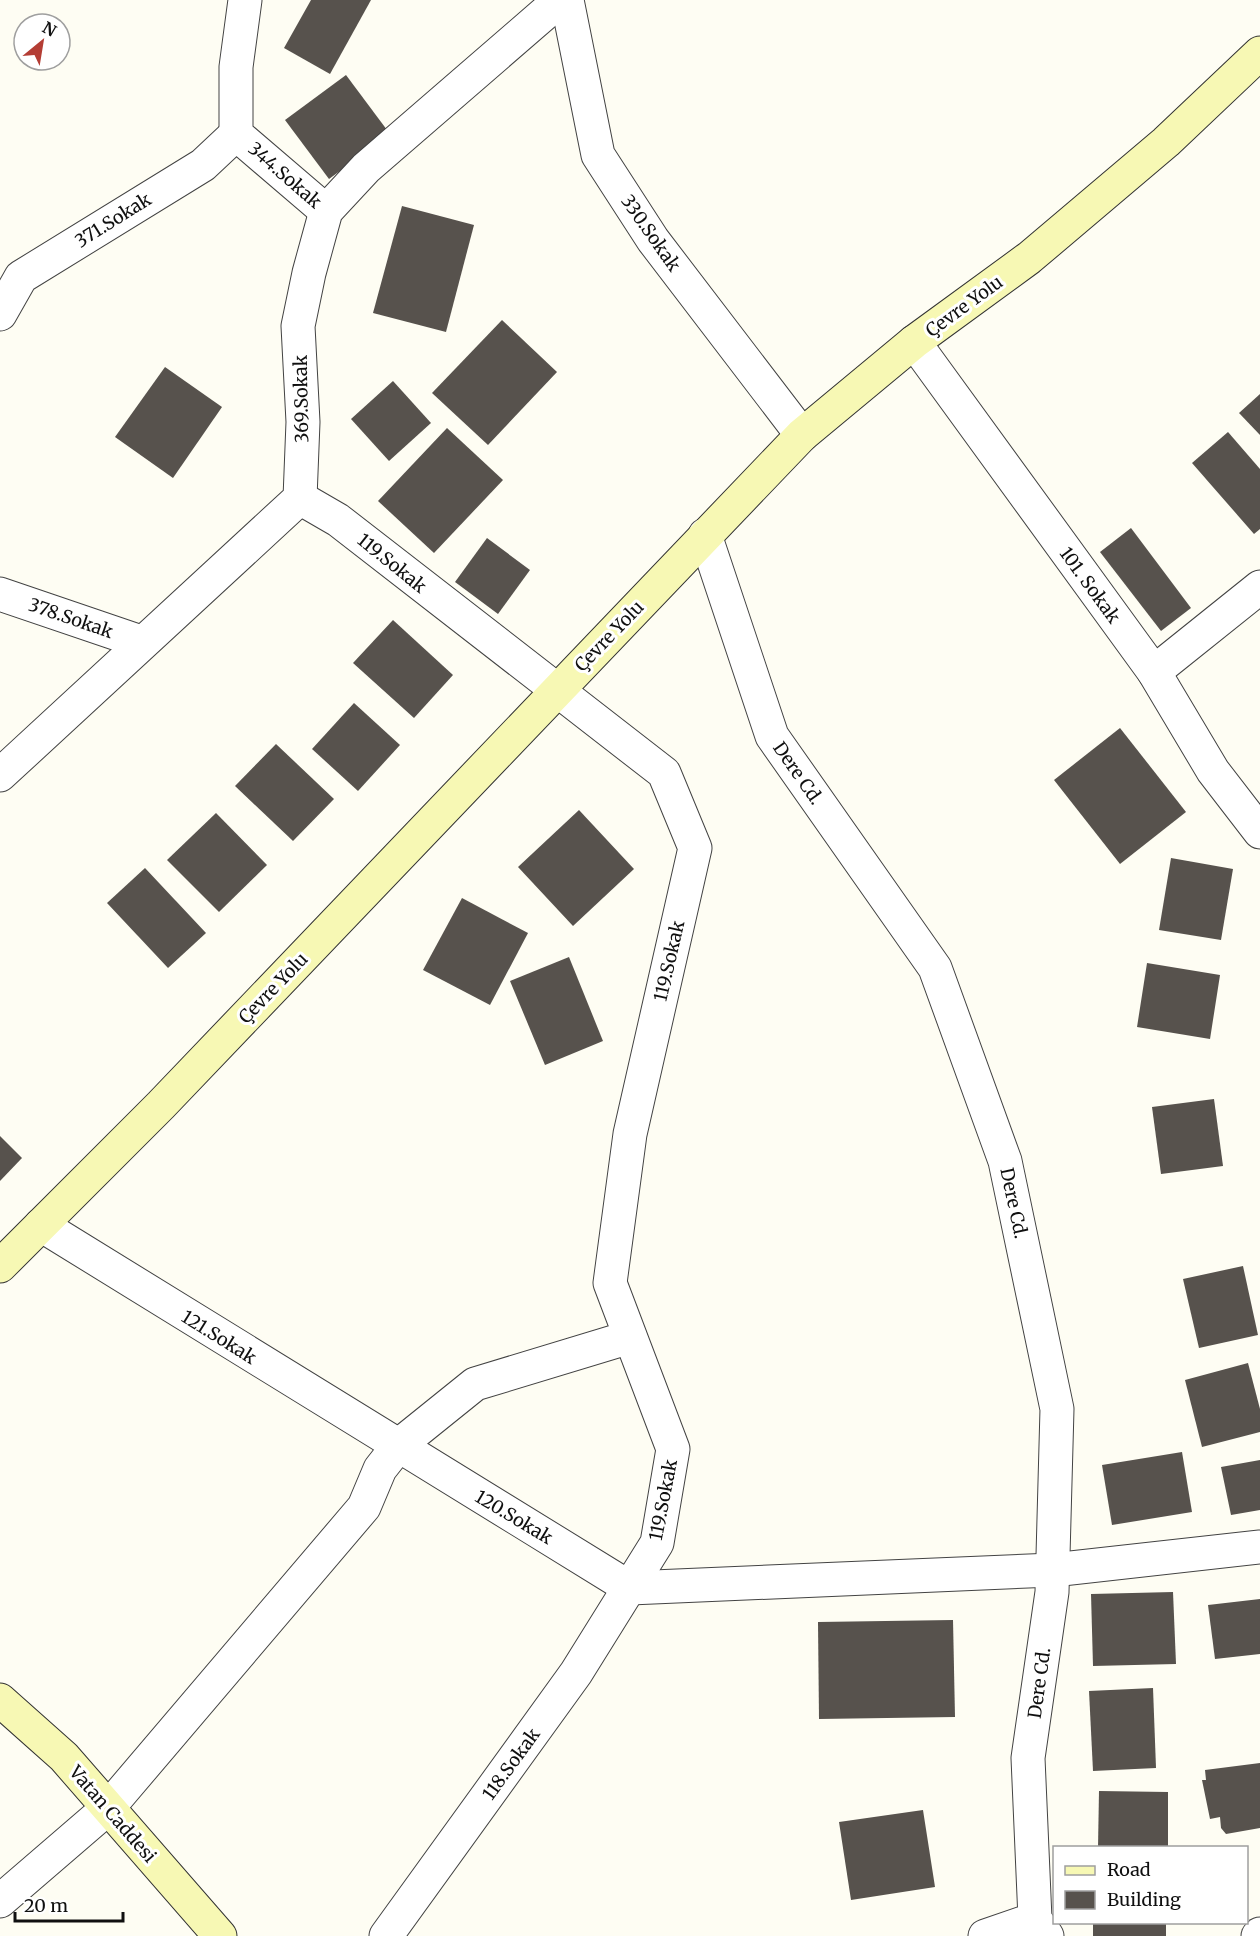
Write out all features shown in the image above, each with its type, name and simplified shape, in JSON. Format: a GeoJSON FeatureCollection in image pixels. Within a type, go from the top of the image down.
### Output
{"type":"FeatureCollection","features":[{"type":"Feature","properties":{"kind":"street","name":"344.Sokak"},"geometry":{"type":"LineString","coordinates":[[245,0],[236,67],[236,134],[326,211]]}},
{"type":"Feature","properties":{"kind":"street","name":"369.Sokak"},"geometry":{"type":"LineString","coordinates":[[300,498],[303,422],[298,326],[309,273],[326,211],[366,168],[560,0]]}},
{"type":"Feature","properties":{"kind":"street","name":"330.Sokak"},"geometry":{"type":"LineString","coordinates":[[567,0],[598,155],[653,240],[802,435]]}},
{"type":"Feature","properties":{"kind":"street","name":"Çevre Yolu"},"geometry":{"type":"LineString","coordinates":[[0,1266],[161,1106],[802,435],[915,342],[1038,250],[1166,142],[1260,52]]}},
{"type":"Feature","properties":{"kind":"street","name":"371.Sokak"},"geometry":{"type":"LineString","coordinates":[[0,314],[21,277],[203,165],[236,134]]}},
{"type":"Feature","properties":{"kind":"street","name":"101. Sokak"},"geometry":{"type":"LineString","coordinates":[[915,342],[1155,672],[1213,771],[1260,832]]}},
{"type":"Feature","properties":{"kind":"street"},"geometry":{"type":"LineString","coordinates":[[0,775],[141,642],[300,498]]}},
{"type":"Feature","properties":{"kind":"street","name":"119.Sokak"},"geometry":{"type":"LineString","coordinates":[[300,498],[338,519],[664,773],[695,848],[630,1134],[610,1283],[673,1449],[657,1543],[630,1588]]}},
{"type":"Feature","properties":{"kind":"street","name":"Dere Cd."},"geometry":{"type":"LineString","coordinates":[[705,535],[772,736],[935,968],[1005,1161],[1057,1409],[1052,1592],[1028,1758],[1041,1928]]}},
{"type":"Feature","properties":{"kind":"street"},"geometry":{"type":"LineString","coordinates":[[1155,672],[1260,587]]}},
{"type":"Feature","properties":{"kind":"street","name":"378.Sokak"},"geometry":{"type":"LineString","coordinates":[[0,594],[141,642]]}},
{"type":"Feature","properties":{"kind":"street","name":"121.Sokak"},"geometry":{"type":"LineString","coordinates":[[41,1225],[398,1446]]}},
{"type":"Feature","properties":{"kind":"street"},"geometry":{"type":"LineString","coordinates":[[0,1901],[108,1808],[363,1507],[380,1469],[398,1446],[475,1384],[630,1337]]}},
{"type":"Feature","properties":{"kind":"street","name":"120.Sokak"},"geometry":{"type":"LineString","coordinates":[[398,1446],[630,1588]]}},
{"type":"Feature","properties":{"kind":"street"},"geometry":{"type":"LineString","coordinates":[[630,1588],[1053,1570],[1260,1547]]}},
{"type":"Feature","properties":{"kind":"street","name":"118.Sokak"},"geometry":{"type":"LineString","coordinates":[[386,1936],[576,1673],[630,1588]]}},
{"type":"Feature","properties":{"kind":"street","name":"Vatan Caddesi"},"geometry":{"type":"LineString","coordinates":[[0,1700],[64,1757],[220,1936]]}},
{"type":"Feature","properties":{"kind":"street"},"geometry":{"type":"LineString","coordinates":[[985,1936],[1041,1928]]}},
{"type":"Feature","properties":{"kind":"building"},"geometry":{"type":"Polygon","coordinates":[[[311,0],[371,0],[330,74],[284,48],[311,0]]]}},
{"type":"Feature","properties":{"kind":"building"},"geometry":{"type":"Polygon","coordinates":[[[346,75],[390,134],[329,179],[285,120],[346,75]]]}},
{"type":"Feature","properties":{"kind":"building"},"geometry":{"type":"Polygon","coordinates":[[[402,206],[474,225],[446,332],[373,313],[402,206]]]}},
{"type":"Feature","properties":{"kind":"building"},"geometry":{"type":"Polygon","coordinates":[[[502,320],[557,372],[488,445],[432,393],[502,320]]]}},
{"type":"Feature","properties":{"kind":"building"},"geometry":{"type":"Polygon","coordinates":[[[165,367],[222,407],[173,478],[115,437],[165,367]]]}},
{"type":"Feature","properties":{"kind":"building"},"geometry":{"type":"Polygon","coordinates":[[[393,381],[431,423],[389,461],[351,419],[393,381]]]}},
{"type":"Feature","properties":{"kind":"building"},"geometry":{"type":"Polygon","coordinates":[[[1260,394],[1260,435],[1239,413],[1260,394]]]}},
{"type":"Feature","properties":{"kind":"building"},"geometry":{"type":"Polygon","coordinates":[[[447,428],[503,480],[434,553],[378,501],[447,428]]]}},
{"type":"Feature","properties":{"kind":"building"},"geometry":{"type":"Polygon","coordinates":[[[1228,432],[1260,469],[1260,529],[1254,534],[1192,463],[1228,432]]]}},
{"type":"Feature","properties":{"kind":"building"},"geometry":{"type":"Polygon","coordinates":[[[1131,528],[1191,608],[1161,631],[1100,552],[1131,528]]]}},
{"type":"Feature","properties":{"kind":"building"},"geometry":{"type":"Polygon","coordinates":[[[487,538],[530,570],[498,614],[455,582],[487,538]]]}},
{"type":"Feature","properties":{"kind":"building"},"geometry":{"type":"Polygon","coordinates":[[[393,620],[453,675],[414,718],[353,663],[393,620]]]}},
{"type":"Feature","properties":{"kind":"building"},"geometry":{"type":"Polygon","coordinates":[[[354,703],[400,745],[358,791],[312,749],[354,703]]]}},
{"type":"Feature","properties":{"kind":"building"},"geometry":{"type":"Polygon","coordinates":[[[1120,728],[1186,812],[1120,864],[1054,780],[1120,728]]]}},
{"type":"Feature","properties":{"kind":"building"},"geometry":{"type":"Polygon","coordinates":[[[276,744],[334,799],[293,841],[235,786],[276,744]]]}},
{"type":"Feature","properties":{"kind":"building"},"geometry":{"type":"Polygon","coordinates":[[[579,810],[634,869],[573,926],[518,867],[579,810]]]}},
{"type":"Feature","properties":{"kind":"building"},"geometry":{"type":"Polygon","coordinates":[[[216,813],[267,865],[219,912],[167,860],[216,813]]]}},
{"type":"Feature","properties":{"kind":"building"},"geometry":{"type":"Polygon","coordinates":[[[1171,858],[1233,869],[1221,940],[1159,930],[1171,858]]]}},
{"type":"Feature","properties":{"kind":"building"},"geometry":{"type":"Polygon","coordinates":[[[145,868],[206,933],[168,968],[107,903],[145,868]]]}},
{"type":"Feature","properties":{"kind":"building"},"geometry":{"type":"Polygon","coordinates":[[[462,898],[528,933],[490,1005],[423,970],[462,898]]]}},
{"type":"Feature","properties":{"kind":"building"},"geometry":{"type":"Polygon","coordinates":[[[569,957],[603,1041],[545,1065],[510,981],[569,957]]]}},
{"type":"Feature","properties":{"kind":"building"},"geometry":{"type":"Polygon","coordinates":[[[1147,963],[1220,975],[1210,1039],[1137,1027],[1147,963]]]}},
{"type":"Feature","properties":{"kind":"building"},"geometry":{"type":"Polygon","coordinates":[[[1214,1099],[1223,1166],[1161,1174],[1152,1107],[1214,1099]]]}},
{"type":"Feature","properties":{"kind":"building"},"geometry":{"type":"Polygon","coordinates":[[[0,1136],[22,1158],[0,1181],[0,1136]]]}},
{"type":"Feature","properties":{"kind":"building"},"geometry":{"type":"Polygon","coordinates":[[[1243,1266],[1258,1335],[1199,1348],[1183,1279],[1243,1266]]]}},
{"type":"Feature","properties":{"kind":"building"},"geometry":{"type":"Polygon","coordinates":[[[1248,1363],[1260,1409],[1260,1432],[1202,1447],[1185,1380],[1248,1363]]]}},
{"type":"Feature","properties":{"kind":"building"},"geometry":{"type":"Polygon","coordinates":[[[1182,1452],[1192,1512],[1112,1525],[1102,1465],[1182,1452]]]}},
{"type":"Feature","properties":{"kind":"building"},"geometry":{"type":"Polygon","coordinates":[[[1260,1460],[1260,1510],[1231,1515],[1221,1467],[1260,1460]]]}},
{"type":"Feature","properties":{"kind":"building"},"geometry":{"type":"Polygon","coordinates":[[[1173,1592],[1176,1664],[1093,1666],[1091,1594],[1173,1592]]]}},
{"type":"Feature","properties":{"kind":"building"},"geometry":{"type":"Polygon","coordinates":[[[1260,1599],[1260,1654],[1215,1659],[1208,1605],[1260,1599]]]}},
{"type":"Feature","properties":{"kind":"building"},"geometry":{"type":"Polygon","coordinates":[[[953,1620],[955,1717],[819,1719],[818,1622],[953,1620]]]}},
{"type":"Feature","properties":{"kind":"building"},"geometry":{"type":"Polygon","coordinates":[[[1153,1688],[1156,1768],[1093,1771],[1089,1691],[1153,1688]]]}},
{"type":"Feature","properties":{"kind":"building"},"geometry":{"type":"Polygon","coordinates":[[[1260,1763],[1260,1828],[1226,1834],[1221,1828],[1220,1817],[1210,1819],[1202,1780],[1206,1780],[1205,1770],[1260,1763]]]}},
{"type":"Feature","properties":{"kind":"building"},"geometry":{"type":"Polygon","coordinates":[[[1099,1791],[1168,1792],[1168,1846],[1098,1846],[1099,1791]]]}},
{"type":"Feature","properties":{"kind":"building"},"geometry":{"type":"Polygon","coordinates":[[[923,1810],[935,1887],[851,1900],[839,1822],[923,1810]]]}},
{"type":"Feature","properties":{"kind":"building"},"geometry":{"type":"Polygon","coordinates":[[[1093,1924],[1166,1924],[1166,1936],[1093,1936],[1093,1924]]]}}]}
